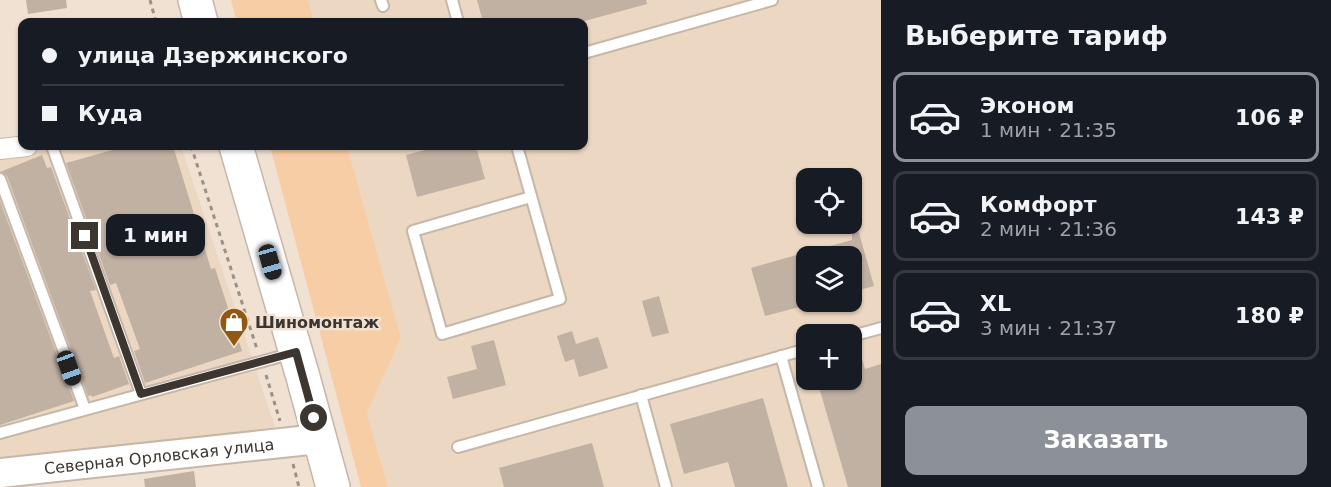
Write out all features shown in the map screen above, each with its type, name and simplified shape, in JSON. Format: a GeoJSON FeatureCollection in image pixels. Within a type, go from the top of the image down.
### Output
{"type":"FeatureCollection","features":[{"type":"Feature","properties":{"kind":"highway"},"geometry":{"type":"LineString","coordinates":[[195,0],[200,18]]}},
{"type":"Feature","properties":{"kind":"highway"},"geometry":{"type":"LineString","coordinates":[[241,150],[333,487]]}},
{"type":"Feature","properties":{"kind":"street"},"geometry":{"type":"LineString","coordinates":[[1,144],[18,145]]}},
{"type":"Feature","properties":{"kind":"street","name":"Северная Орловская улица"},"geometry":{"type":"LineString","coordinates":[[0,473],[319,439]]}},
{"type":"Feature","properties":{"kind":"lane"},"geometry":{"type":"LineString","coordinates":[[452,0],[457,18]]}},
{"type":"Feature","properties":{"kind":"lane"},"geometry":{"type":"LineString","coordinates":[[588,52],[772,0]]}},
{"type":"Feature","properties":{"kind":"lane"},"geometry":{"type":"LineString","coordinates":[[53,150],[141,394]]}},
{"type":"Feature","properties":{"kind":"lane"},"geometry":{"type":"LineString","coordinates":[[518,150],[560,300],[442,334],[413,231],[531,197]]}},
{"type":"Feature","properties":{"kind":"lane"},"geometry":{"type":"LineString","coordinates":[[0,179],[85,409]]}},
{"type":"Feature","properties":{"kind":"lane"},"geometry":{"type":"LineString","coordinates":[[862,333],[881,328]]}},
{"type":"Feature","properties":{"kind":"lane"},"geometry":{"type":"LineString","coordinates":[[0,432],[296,352]]}},
{"type":"Feature","properties":{"kind":"lane"},"geometry":{"type":"LineString","coordinates":[[458,447],[796,352]]}},
{"type":"Feature","properties":{"kind":"lane"},"geometry":{"type":"LineString","coordinates":[[781,356],[818,487]]}},
{"type":"Feature","properties":{"kind":"lane"},"geometry":{"type":"LineString","coordinates":[[641,395],[666,487]]}},
{"type":"Feature","properties":{"kind":"path"},"geometry":{"type":"LineString","coordinates":[[150,0],[155,18]]}},
{"type":"Feature","properties":{"kind":"path"},"geometry":{"type":"LineString","coordinates":[[192,150],[287,442],[299,487]]}},
{"type":"Feature","properties":{"kind":"shaded area"},"geometry":{"type":"Polygon","coordinates":[[[231,0],[308,0],[313,18],[236,18],[231,0]]]}},
{"type":"Feature","properties":{"kind":"shaded area"},"geometry":{"type":"Polygon","coordinates":[[[308,0],[881,0],[881,487],[388,487],[367,413],[401,338],[348,150],[588,150],[588,18],[313,18],[308,0]]]}},
{"type":"Feature","properties":{"kind":"shaded area"},"geometry":{"type":"Polygon","coordinates":[[[53,150],[182,150],[275,427],[0,459],[0,159],[53,150]]]}},
{"type":"Feature","properties":{"kind":"shaded area"},"geometry":{"type":"Polygon","coordinates":[[[271,150],[348,150],[401,338],[367,413],[388,487],[361,487],[271,150]]]}},
{"type":"Feature","properties":{"kind":"building"},"geometry":{"type":"Polygon","coordinates":[[[26,0],[66,0],[67,8],[28,14],[26,0]]]}},
{"type":"Feature","properties":{"kind":"building"},"geometry":{"type":"Polygon","coordinates":[[[477,0],[646,0],[647,4],[588,20],[588,18],[482,18],[477,0]]]}},
{"type":"Feature","properties":{"kind":"building"},"geometry":{"type":"Polygon","coordinates":[[[113,150],[174,150],[211,269],[215,268],[242,351],[145,383],[134,351],[140,349],[116,283],[110,285],[66,163],[113,150]]]}},
{"type":"Feature","properties":{"kind":"building"},"geometry":{"type":"Polygon","coordinates":[[[425,150],[477,150],[485,179],[417,197],[406,155],[425,150]]]}},
{"type":"Feature","properties":{"kind":"building"},"geometry":{"type":"Polygon","coordinates":[[[42,155],[47,168],[51,167],[96,290],[90,291],[114,358],[119,356],[129,384],[92,397],[88,396],[7,176],[0,172],[42,155]]]}},
{"type":"Feature","properties":{"kind":"building"},"geometry":{"type":"Polygon","coordinates":[[[0,201],[74,401],[0,425],[0,201]]]}},
{"type":"Feature","properties":{"kind":"building"},"geometry":{"type":"Polygon","coordinates":[[[852,234],[859,234],[874,286],[862,289],[862,246],[830,246],[852,240],[852,234]]]}},
{"type":"Feature","properties":{"kind":"building"},"geometry":{"type":"Polygon","coordinates":[[[796,255],[796,308],[765,316],[751,268],[796,255]]]}},
{"type":"Feature","properties":{"kind":"building"},"geometry":{"type":"Polygon","coordinates":[[[659,296],[669,333],[652,337],[642,301],[659,296]]]}},
{"type":"Feature","properties":{"kind":"building"},"geometry":{"type":"Polygon","coordinates":[[[572,331],[576,344],[598,337],[608,368],[579,377],[574,359],[565,362],[557,336],[572,331]]]}},
{"type":"Feature","properties":{"kind":"building"},"geometry":{"type":"Polygon","coordinates":[[[494,340],[506,385],[453,399],[447,377],[477,369],[471,346],[494,340]]]}},
{"type":"Feature","properties":{"kind":"building"},"geometry":{"type":"Polygon","coordinates":[[[862,359],[865,369],[881,364],[881,487],[848,487],[820,390],[862,390],[862,359]]]}},
{"type":"Feature","properties":{"kind":"building"},"geometry":{"type":"Polygon","coordinates":[[[763,398],[788,487],[735,487],[728,462],[684,474],[670,424],[763,398]]]}},
{"type":"Feature","properties":{"kind":"building"},"geometry":{"type":"Polygon","coordinates":[[[592,443],[604,487],[504,487],[499,468],[592,443]]]}},
{"type":"Feature","properties":{"kind":"building"},"geometry":{"type":"Polygon","coordinates":[[[194,471],[196,487],[145,487],[144,479],[194,471]]]}},
{"type":"Feature","properties":{"kind":"place","name":"Шиномонтаж"},"geometry":{"type":"Point","coordinates":[234,348]}},
{"type":"Feature","properties":{"kind":"route"},"geometry":{"type":"LineString","coordinates":[[85,236],[141,394],[296,352],[314,418]]}}]}
